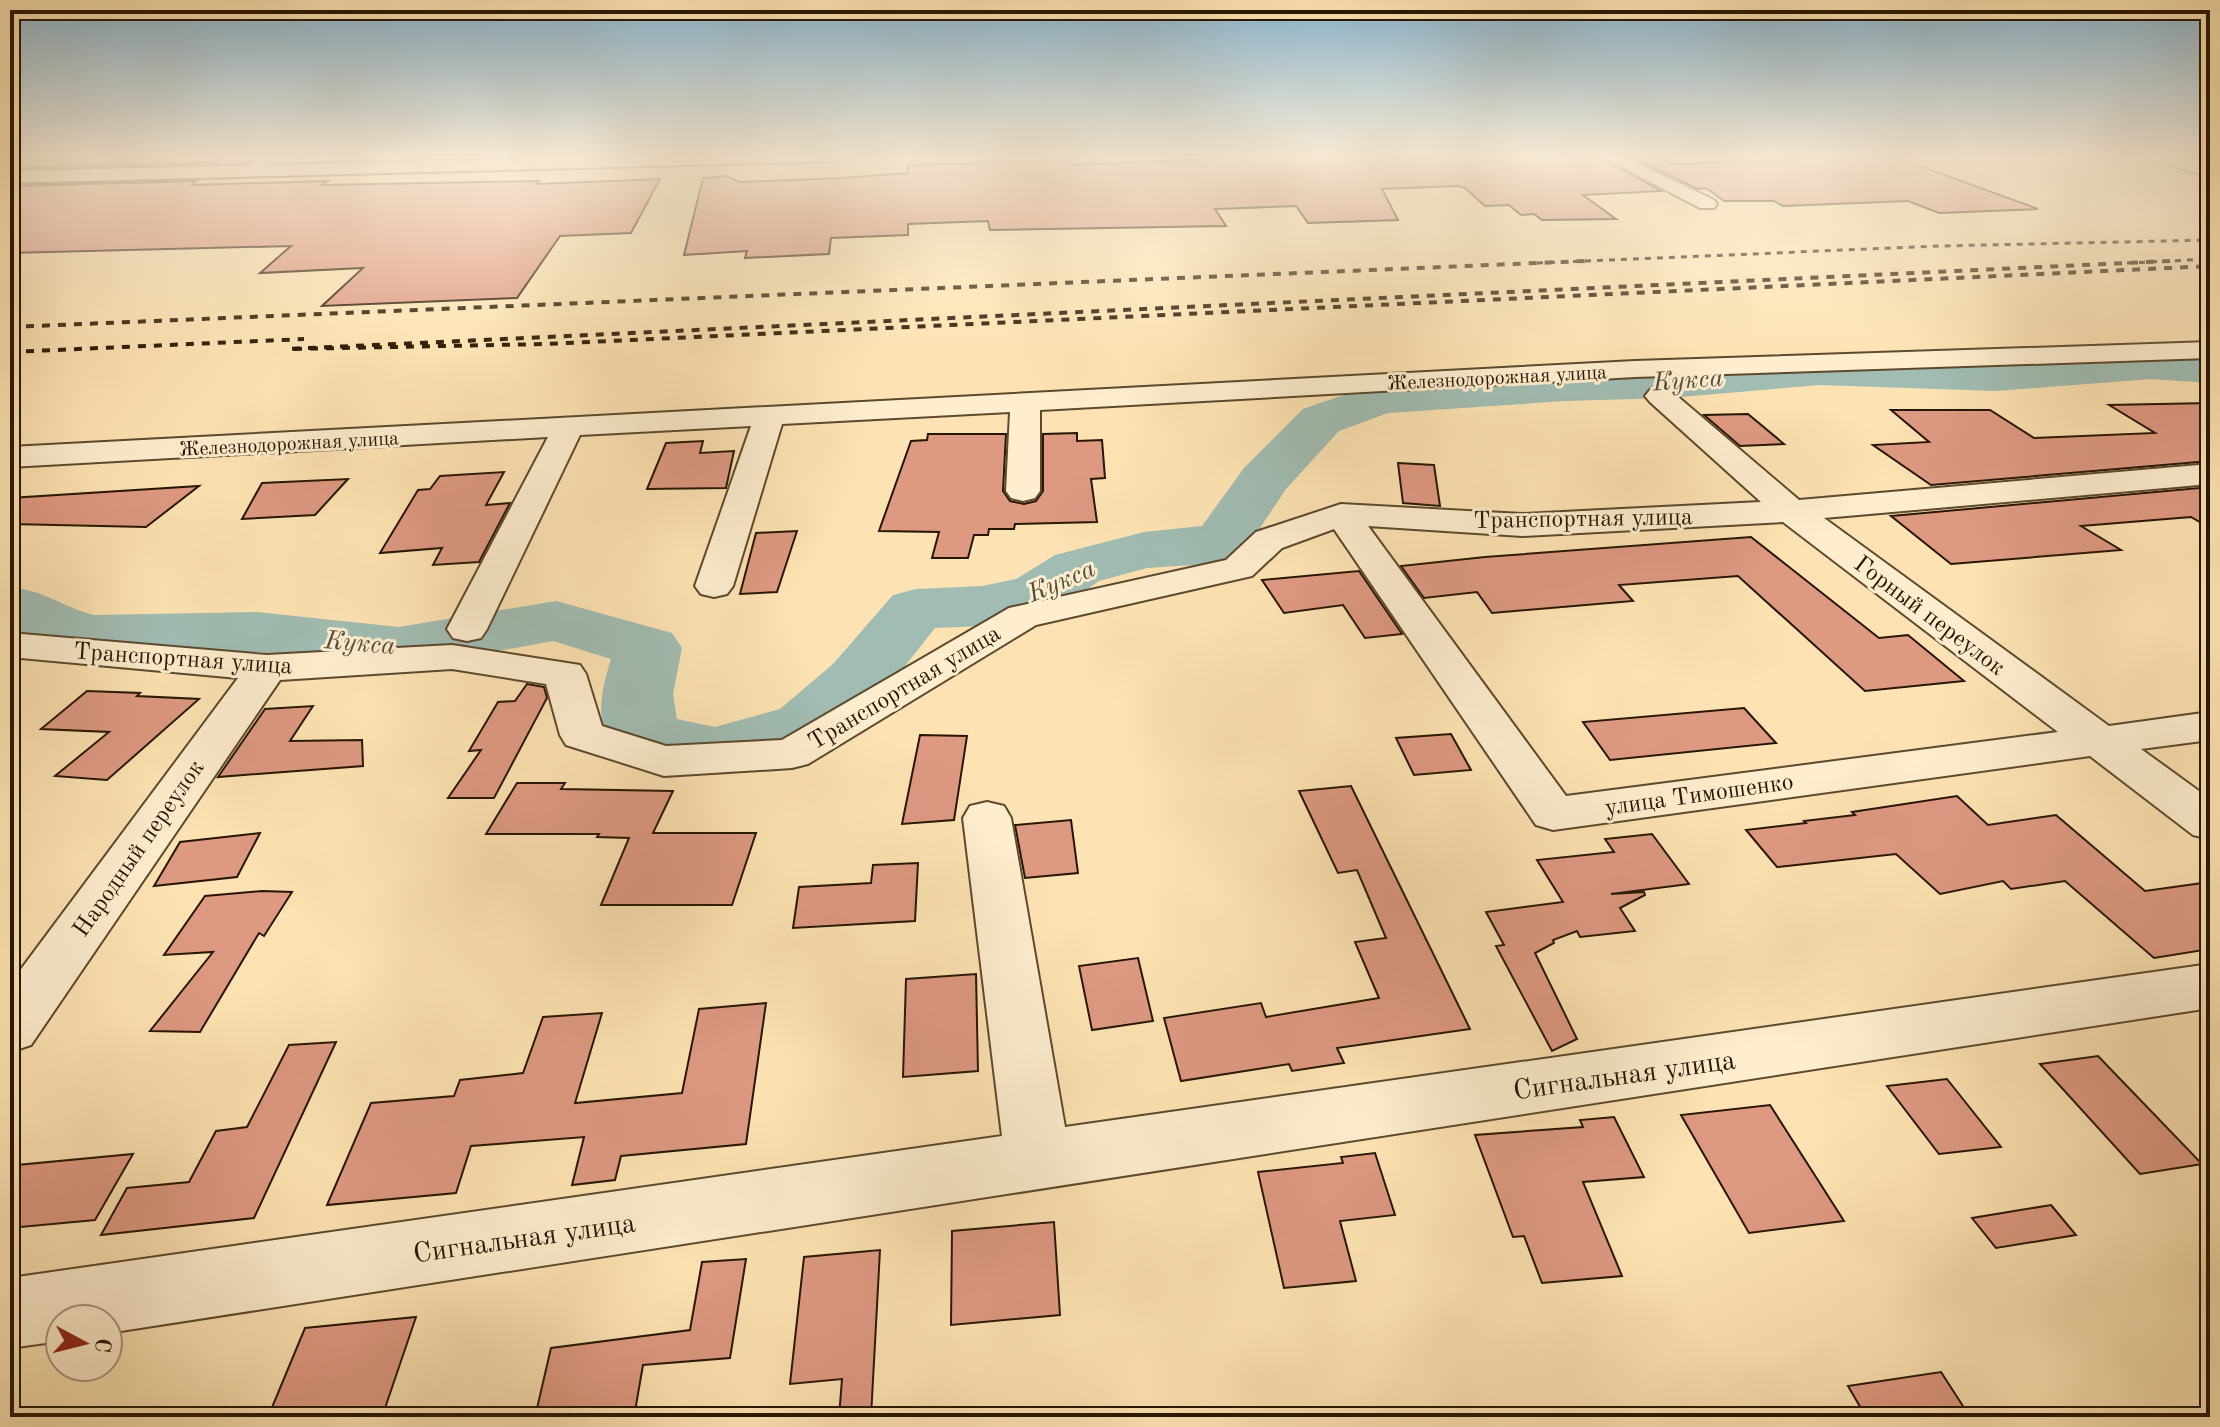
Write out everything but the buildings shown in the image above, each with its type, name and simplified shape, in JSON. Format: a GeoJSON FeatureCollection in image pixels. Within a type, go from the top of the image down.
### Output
{"type":"FeatureCollection","features":[{"type":"Feature","properties":{"kind":"street","name":"Железнодорожная улица"},"geometry":{"type":"LineString","coordinates":[[10,457],[1025,404],[1645,381],[2210,350]]}},
{"type":"Feature","properties":{"kind":"street","name":"Горный переулок"},"geometry":{"type":"LineString","coordinates":[[1645,381],[1791,511],[2210,823]]}},
{"type":"Feature","properties":{"kind":"street"},"geometry":{"type":"LineString","coordinates":[[1023,491],[1025,404]]}},
{"type":"Feature","properties":{"kind":"street"},"geometry":{"type":"LineString","coordinates":[[714,586],[769,418]]}},
{"type":"Feature","properties":{"kind":"street"},"geometry":{"type":"LineString","coordinates":[[467,629],[568,429]]}},
{"type":"Feature","properties":{"kind":"street","name":"Транспортная улица"},"geometry":{"type":"LineString","coordinates":[[10,645],[267,668],[452,657],[565,674],[582,735],[664,761],[792,754],[1023,616],[1239,568],[1269,540],[1341,514],[1522,525],[1791,511],[2210,474]]}},
{"type":"Feature","properties":{"kind":"street","name":"улица Тимошенко"},"geometry":{"type":"LineString","coordinates":[[1341,514],[1553,814],[2210,726]]}},
{"type":"Feature","properties":{"kind":"street","name":"Народный переулок"},"geometry":{"type":"LineString","coordinates":[[10,1028],[267,668]]}},
{"type":"Feature","properties":{"kind":"street"},"geometry":{"type":"LineString","coordinates":[[987,818],[1038,1161]]}},
{"type":"Feature","properties":{"kind":"street","name":"Сигнальная улица"},"geometry":{"type":"LineString","coordinates":[[10,1313],[2210,986]]}},
{"type":"Feature","properties":{"kind":"waterway","name":"Кукса"},"geometry":{"type":"LineString","coordinates":[[10,608],[22,608],[48,624],[94,635],[257,632],[399,648],[556,621],[648,648],[637,694],[641,735],[716,751],[806,725],[858,679],[916,609],[982,606],[1037,594],[1077,568],[1144,550],[1209,546],[1223,539],[1264,480],[1292,447],[1321,420],[1367,405],[1375,399],[1565,386],[1669,384],[1820,371],[1995,377],[2151,365],[2210,369]]}},
{"type":"Feature","properties":{"kind":"railway"},"geometry":{"type":"LineString","coordinates":[[1537,263],[1940,246],[2210,240]]}},
{"type":"Feature","properties":{"kind":"railway"},"geometry":{"type":"LineString","coordinates":[[2127,263],[2210,259]]}},
{"type":"Feature","properties":{"kind":"railway"},"geometry":{"type":"LineString","coordinates":[[10,327],[1585,261]]}},
{"type":"Feature","properties":{"kind":"railway"},"geometry":{"type":"LineString","coordinates":[[2170,261],[289,349],[546,344],[2210,266]]}},
{"type":"Feature","properties":{"kind":"railway"},"geometry":{"type":"LineString","coordinates":[[10,352],[304,339]]}}]}
